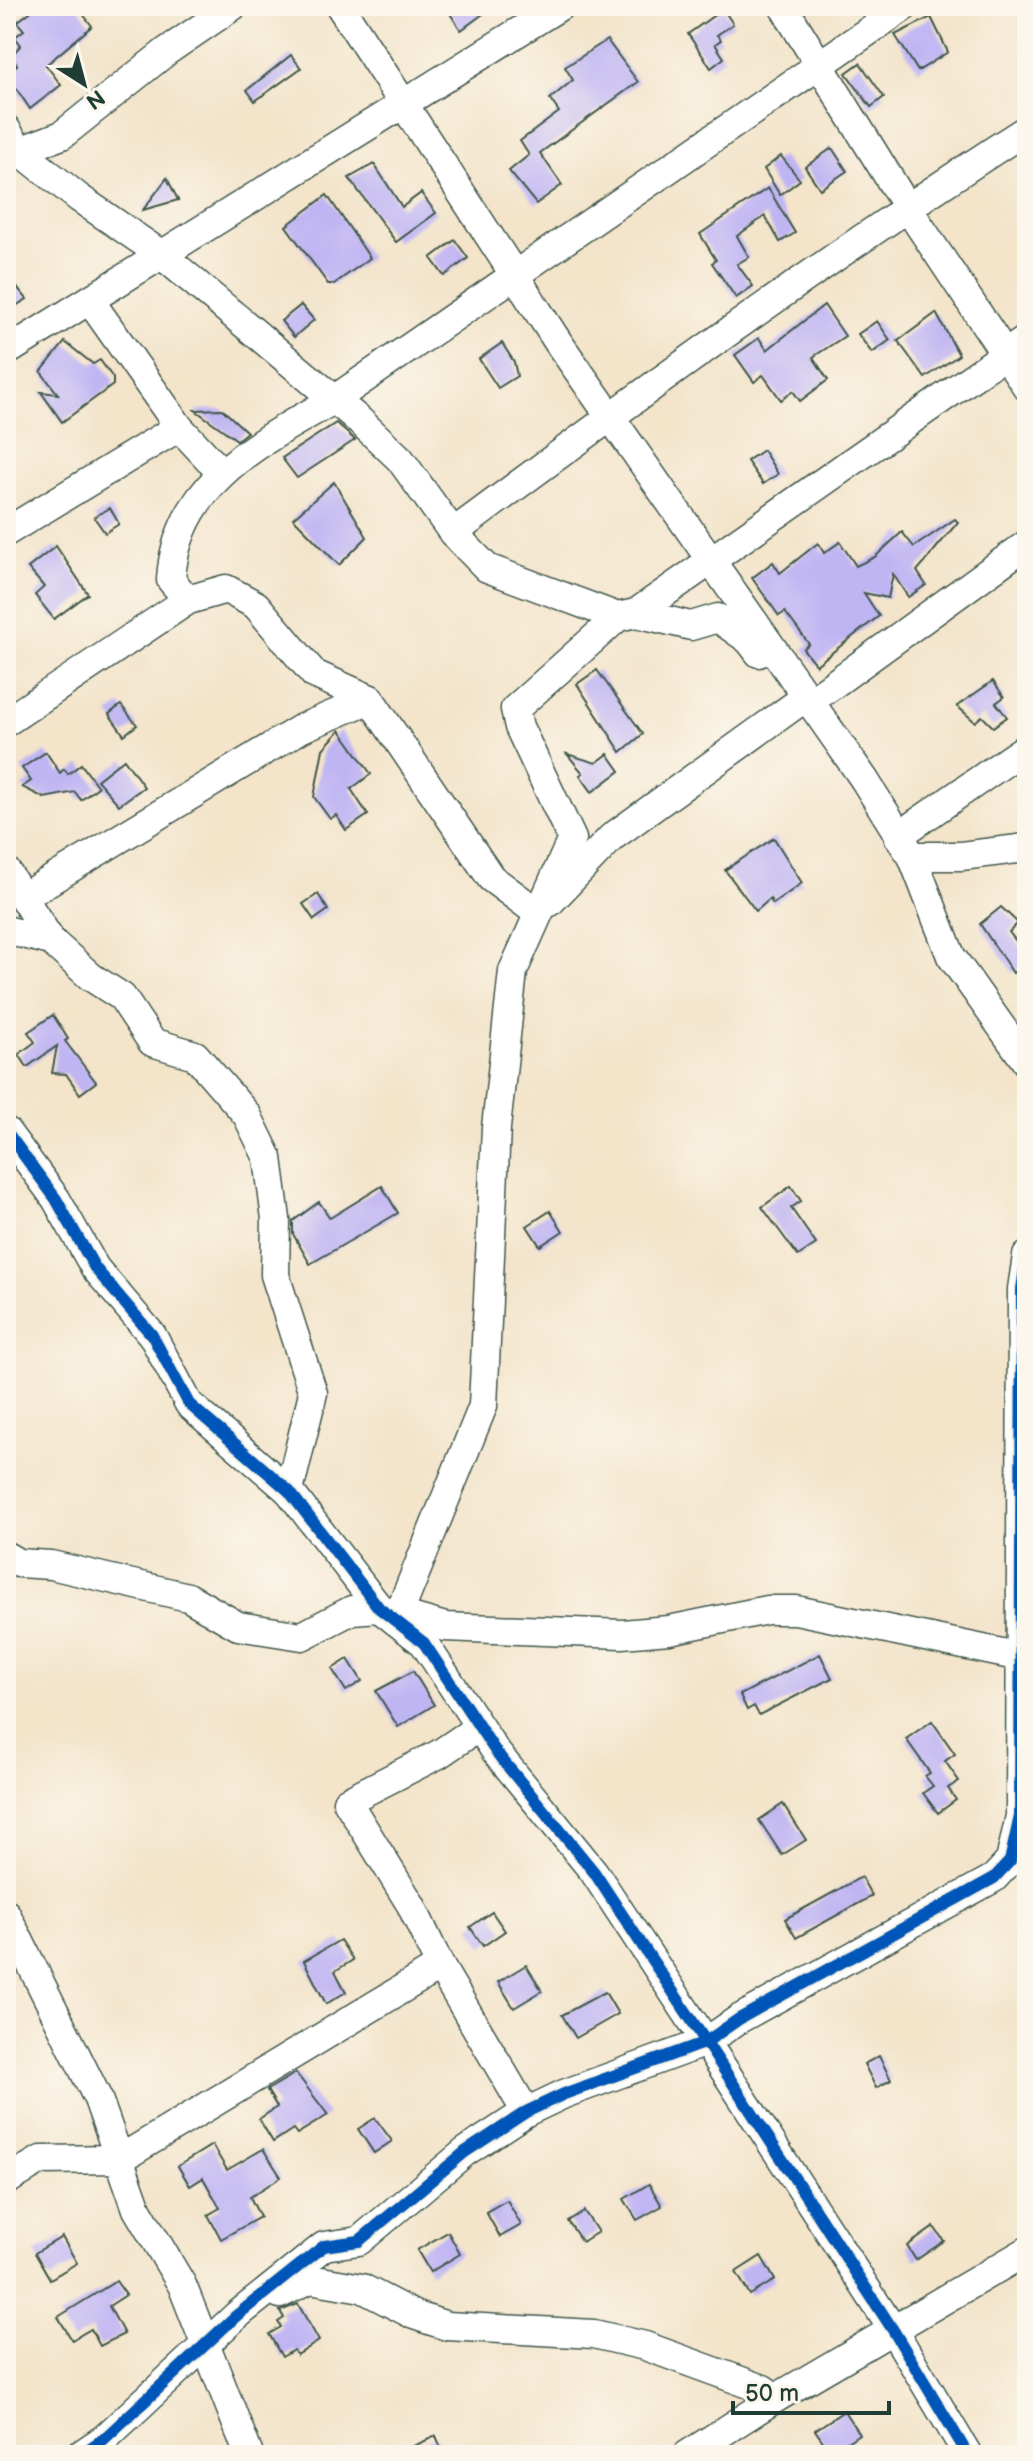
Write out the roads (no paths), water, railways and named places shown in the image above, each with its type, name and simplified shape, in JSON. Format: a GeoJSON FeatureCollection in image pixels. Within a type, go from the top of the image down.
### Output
{"type":"FeatureCollection","features":[{"type":"Feature","properties":{"kind":"street"},"geometry":{"type":"LineString","coordinates":[[11,145],[62,135],[167,51],[233,6]]}},
{"type":"Feature","properties":{"kind":"street"},"geometry":{"type":"LineString","coordinates":[[340,6],[513,273],[804,702],[813,728],[905,846],[951,956],[1026,1061]]}},
{"type":"Feature","properties":{"kind":"street"},"geometry":{"type":"LineString","coordinates":[[6,352],[91,302],[560,6]]}},
{"type":"Feature","properties":{"kind":"street"},"geometry":{"type":"LineString","coordinates":[[783,6],[907,207],[1016,346],[1027,387]]}},
{"type":"Feature","properties":{"kind":"street"},"geometry":{"type":"LineString","coordinates":[[188,600],[171,580],[172,553],[202,494],[246,451],[335,399],[513,273],[905,6]]}},
{"type":"Feature","properties":{"kind":"street"},"geometry":{"type":"LineString","coordinates":[[453,533],[610,416],[907,207],[1027,129]]}},
{"type":"Feature","properties":{"kind":"street"},"geometry":{"type":"LineString","coordinates":[[11,145],[79,198],[162,255],[259,340],[335,399],[400,459],[453,533],[487,568],[627,615],[691,626],[718,618],[749,640],[804,702]]}},
{"type":"Feature","properties":{"kind":"street"},"geometry":{"type":"LineString","coordinates":[[91,302],[179,427],[222,473]]}},
{"type":"Feature","properties":{"kind":"street"},"geometry":{"type":"LineString","coordinates":[[390,1614],[483,1406],[496,1128],[513,971],[572,839],[519,727],[515,709],[627,615],[1016,346]]}},
{"type":"Feature","properties":{"kind":"street"},"geometry":{"type":"LineString","coordinates":[[6,532],[179,427]]}},
{"type":"Feature","properties":{"kind":"street"},"geometry":{"type":"LineString","coordinates":[[538,913],[612,837],[1027,544]]}},
{"type":"Feature","properties":{"kind":"street"},"geometry":{"type":"LineString","coordinates":[[6,722],[188,600],[226,589],[256,605],[314,674],[370,699],[491,878],[538,913]]}},
{"type":"Feature","properties":{"kind":"street"},"geometry":{"type":"LineString","coordinates":[[23,897],[302,728],[370,699]]}},
{"type":"Feature","properties":{"kind":"street"},"geometry":{"type":"LineString","coordinates":[[905,846],[1027,747]]}},
{"type":"Feature","properties":{"kind":"street"},"geometry":{"type":"LineString","coordinates":[[905,846],[961,856],[1027,848]]}},
{"type":"Feature","properties":{"kind":"street"},"geometry":{"type":"LineString","coordinates":[[6,871],[51,941],[91,977],[122,997],[152,1042],[195,1055],[247,1115],[268,1158],[276,1219],[275,1275],[313,1393],[289,1491]]}},
{"type":"Feature","properties":{"kind":"street"},"geometry":{"type":"LineString","coordinates":[[6,930],[51,941]]}},
{"type":"Feature","properties":{"kind":"street"},"geometry":{"type":"LineString","coordinates":[[6,1131],[56,1199],[95,1268],[152,1335],[189,1404],[289,1491],[390,1614],[424,1643],[479,1727],[594,1872],[893,2330],[968,2455]]}},
{"type":"Feature","properties":{"kind":"street"},"geometry":{"type":"LineString","coordinates":[[80,2455],[102,2447],[236,2316],[324,2246],[359,2241],[465,2152],[526,2112],[597,2079],[664,2060],[706,2042],[739,2019],[994,1878],[1010,1861],[1023,1815],[1022,1289],[1027,1256]]}},
{"type":"Feature","properties":{"kind":"street"},"geometry":{"type":"LineString","coordinates":[[6,1556],[18,1563],[51,1565],[188,1597],[238,1626],[302,1636],[352,1610],[390,1614],[445,1627],[622,1634],[669,1630],[767,1610],[796,1610],[1021,1657]]}},
{"type":"Feature","properties":{"kind":"street"},"geometry":{"type":"LineString","coordinates":[[479,1727],[439,1754],[347,1801],[411,1905],[440,1966],[526,2112]]}},
{"type":"Feature","properties":{"kind":"street"},"geometry":{"type":"LineString","coordinates":[[6,1914],[98,2099],[137,2209],[182,2285],[249,2455]]}},
{"type":"Feature","properties":{"kind":"street"},"geometry":{"type":"LineString","coordinates":[[6,2181],[41,2160],[120,2159],[440,1966]]}},
{"type":"Feature","properties":{"kind":"street"},"geometry":{"type":"LineString","coordinates":[[687,2455],[776,2398],[1027,2251]]}},
{"type":"Feature","properties":{"kind":"street"},"geometry":{"type":"LineString","coordinates":[[236,2316],[310,2279],[362,2288],[414,2315],[447,2326],[516,2327],[594,2334],[645,2346],[763,2389],[776,2398]]}}]}
